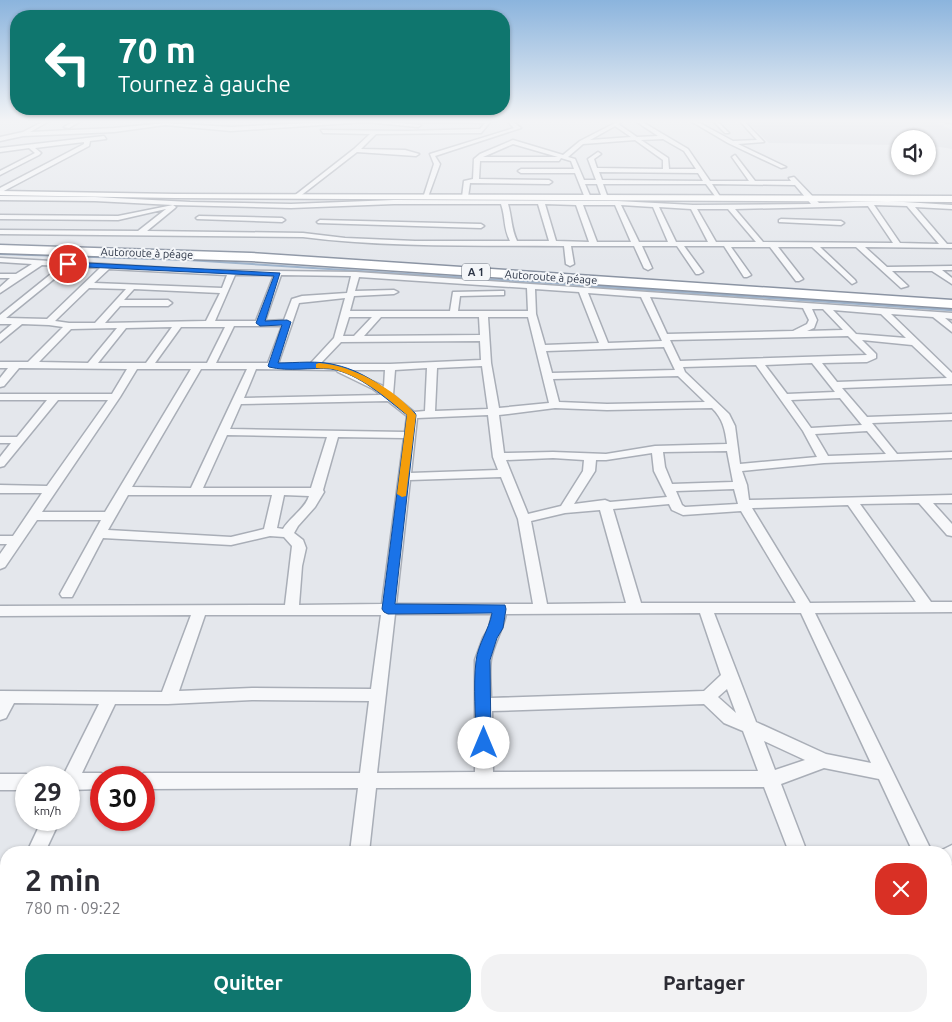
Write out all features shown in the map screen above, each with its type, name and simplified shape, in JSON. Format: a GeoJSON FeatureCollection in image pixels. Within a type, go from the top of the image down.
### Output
{"type":"FeatureCollection","features":[{"type":"Feature","properties":{"kind":"highway","name":"A 1"},"geometry":{"type":"LineString","coordinates":[[0,245],[273,254],[952,299]]}},
{"type":"Feature","properties":{"kind":"highway","name":"Autoroute à péage"},"geometry":{"type":"LineString","coordinates":[[0,249],[251,257],[952,304]]}},
{"type":"Feature","properties":{"kind":"street"},"geometry":{"type":"LineString","coordinates":[[2,194],[48,168]]}},
{"type":"Feature","properties":{"kind":"street"},"geometry":{"type":"LineString","coordinates":[[297,196],[333,168]]}},
{"type":"Feature","properties":{"kind":"street"},"geometry":{"type":"LineString","coordinates":[[426,197],[436,168]]}},
{"type":"Feature","properties":{"kind":"street"},"geometry":{"type":"LineString","coordinates":[[476,181],[477,168]]}},
{"type":"Feature","properties":{"kind":"street"},"geometry":{"type":"LineString","coordinates":[[520,168],[521,181]]}},
{"type":"Feature","properties":{"kind":"street"},"geometry":{"type":"LineString","coordinates":[[576,168],[588,198]]}},
{"type":"Feature","properties":{"kind":"street"},"geometry":{"type":"LineString","coordinates":[[698,168],[718,198]]}},
{"type":"Feature","properties":{"kind":"street"},"geometry":{"type":"LineString","coordinates":[[743,168],[753,182]]}},
{"type":"Feature","properties":{"kind":"street"},"geometry":{"type":"LineString","coordinates":[[784,168],[818,206]]}},
{"type":"Feature","properties":{"kind":"street"},"geometry":{"type":"LineString","coordinates":[[648,268],[611,200],[599,182],[595,170],[700,171]]}},
{"type":"Feature","properties":{"kind":"street"},"geometry":{"type":"LineString","coordinates":[[658,170],[665,182]]}},
{"type":"Feature","properties":{"kind":"street"},"geometry":{"type":"LineString","coordinates":[[521,171],[578,171]]}},
{"type":"Feature","properties":{"kind":"street"},"geometry":{"type":"LineString","coordinates":[[547,171],[552,197]]}},
{"type":"Feature","properties":{"kind":"street"},"geometry":{"type":"LineString","coordinates":[[465,197],[467,180],[549,182]]}},
{"type":"Feature","properties":{"kind":"street"},"geometry":{"type":"LineString","coordinates":[[582,182],[796,182]]}},
{"type":"Feature","properties":{"kind":"street"},"geometry":{"type":"LineString","coordinates":[[744,182],[756,198]]}},
{"type":"Feature","properties":{"kind":"street"},"geometry":{"type":"LineString","coordinates":[[2,194],[552,197],[588,198],[693,207],[870,204],[952,207]]}},
{"type":"Feature","properties":{"kind":"street"},"geometry":{"type":"LineString","coordinates":[[2,194],[177,204],[249,206],[346,204],[479,209],[504,202],[578,203],[611,200],[718,198],[952,199]]}},
{"type":"Feature","properties":{"kind":"street"},"geometry":{"type":"LineString","coordinates":[[942,199],[952,207]]}},
{"type":"Feature","properties":{"kind":"street"},"geometry":{"type":"LineString","coordinates":[[99,233],[142,201]]}},
{"type":"Feature","properties":{"kind":"street"},"geometry":{"type":"LineString","coordinates":[[504,202],[508,218],[507,227],[514,244]]}},
{"type":"Feature","properties":{"kind":"street"},"geometry":{"type":"LineString","coordinates":[[541,203],[553,244]]}},
{"type":"Feature","properties":{"kind":"street"},"geometry":{"type":"LineString","coordinates":[[578,203],[594,244]]}},
{"type":"Feature","properties":{"kind":"street"},"geometry":{"type":"LineString","coordinates":[[0,204],[107,205]]}},
{"type":"Feature","properties":{"kind":"street"},"geometry":{"type":"LineString","coordinates":[[0,217],[118,218],[177,204]]}},
{"type":"Feature","properties":{"kind":"street"},"geometry":{"type":"LineString","coordinates":[[140,233],[177,204]]}},
{"type":"Feature","properties":{"kind":"street"},"geometry":{"type":"LineString","coordinates":[[303,235],[346,204]]}},
{"type":"Feature","properties":{"kind":"street"},"geometry":{"type":"LineString","coordinates":[[870,204],[898,244]]}},
{"type":"Feature","properties":{"kind":"street"},"geometry":{"type":"LineString","coordinates":[[909,204],[950,246]]}},
{"type":"Feature","properties":{"kind":"street"},"geometry":{"type":"LineString","coordinates":[[182,233],[214,205]]}},
{"type":"Feature","properties":{"kind":"street"},"geometry":{"type":"LineString","coordinates":[[655,205],[676,244],[699,272]]}},
{"type":"Feature","properties":{"kind":"street"},"geometry":{"type":"LineString","coordinates":[[236,219],[249,206]]}},
{"type":"Feature","properties":{"kind":"street"},"geometry":{"type":"LineString","coordinates":[[260,234],[304,206]]}},
{"type":"Feature","properties":{"kind":"street"},"geometry":{"type":"LineString","coordinates":[[832,206],[848,235],[904,286]]}},
{"type":"Feature","properties":{"kind":"street"},"geometry":{"type":"LineString","coordinates":[[693,207],[713,244]]}},
{"type":"Feature","properties":{"kind":"street"},"geometry":{"type":"LineString","coordinates":[[730,207],[761,244]]}},
{"type":"Feature","properties":{"kind":"street"},"geometry":{"type":"LineString","coordinates":[[769,207],[797,238],[813,244],[852,282]]}},
{"type":"Feature","properties":{"kind":"street"},"geometry":{"type":"LineString","coordinates":[[14,218],[26,209]]}},
{"type":"Feature","properties":{"kind":"street"},"geometry":{"type":"LineString","coordinates":[[53,218],[64,209]]}},
{"type":"Feature","properties":{"kind":"street"},"geometry":{"type":"LineString","coordinates":[[478,243],[481,226],[479,209]]}},
{"type":"Feature","properties":{"kind":"street"},"geometry":{"type":"LineString","coordinates":[[198,218],[282,220]]}},
{"type":"Feature","properties":{"kind":"street"},"geometry":{"type":"LineString","coordinates":[[781,221],[898,244],[950,246]]}},
{"type":"Feature","properties":{"kind":"street"},"geometry":{"type":"LineString","coordinates":[[320,222],[481,226]]}},
{"type":"Feature","properties":{"kind":"street"},"geometry":{"type":"LineString","coordinates":[[0,232],[303,235],[345,240],[415,243],[514,244],[772,244],[797,238]]}},
{"type":"Feature","properties":{"kind":"street"},"geometry":{"type":"LineString","coordinates":[[813,244],[848,235]]}},
{"type":"Feature","properties":{"kind":"street"},"geometry":{"type":"LineString","coordinates":[[410,252],[415,243]]}},
{"type":"Feature","properties":{"kind":"street"},"geometry":{"type":"LineString","coordinates":[[568,244],[570,264]]}},
{"type":"Feature","properties":{"kind":"street"},"geometry":{"type":"LineString","coordinates":[[726,244],[747,275]]}},
{"type":"Feature","properties":{"kind":"street"},"geometry":{"type":"LineString","coordinates":[[772,244],[799,279]]}},
{"type":"Feature","properties":{"kind":"street"},"geometry":{"type":"LineString","coordinates":[[0,260],[232,273],[278,274],[316,272],[356,274],[531,290],[583,291],[952,316]]}},
{"type":"Feature","properties":{"kind":"street"},"geometry":{"type":"LineString","coordinates":[[0,291],[18,276],[41,262]]}},
{"type":"Feature","properties":{"kind":"street"},"geometry":{"type":"LineString","coordinates":[[0,320],[68,264]]}},
{"type":"Feature","properties":{"kind":"street"},"geometry":{"type":"LineString","coordinates":[[49,322],[106,267]]}},
{"type":"Feature","properties":{"kind":"street"},"geometry":{"type":"LineString","coordinates":[[934,268],[952,282]]}},
{"type":"Feature","properties":{"kind":"street"},"geometry":{"type":"LineString","coordinates":[[885,269],[952,268]]}},
{"type":"Feature","properties":{"kind":"street"},"geometry":{"type":"LineString","coordinates":[[209,324],[232,273]]}},
{"type":"Feature","properties":{"kind":"street"},"geometry":{"type":"LineString","coordinates":[[260,323],[278,274]]}},
{"type":"Feature","properties":{"kind":"street"},"geometry":{"type":"LineString","coordinates":[[313,366],[338,339],[356,274]]}},
{"type":"Feature","properties":{"kind":"street"},"geometry":{"type":"LineString","coordinates":[[0,276],[18,276]]}},
{"type":"Feature","properties":{"kind":"street"},"geometry":{"type":"LineString","coordinates":[[87,285],[225,291]]}},
{"type":"Feature","properties":{"kind":"street"},"geometry":{"type":"LineString","coordinates":[[97,326],[132,287]]}},
{"type":"Feature","properties":{"kind":"street"},"geometry":{"type":"LineString","coordinates":[[162,314],[176,289]]}},
{"type":"Feature","properties":{"kind":"street"},"geometry":{"type":"LineString","coordinates":[[454,313],[456,294],[531,290]]}},
{"type":"Feature","properties":{"kind":"street"},"geometry":{"type":"LineString","coordinates":[[531,290],[532,314],[555,405]]}},
{"type":"Feature","properties":{"kind":"street"},"geometry":{"type":"LineString","coordinates":[[583,291],[605,346]]}},
{"type":"Feature","properties":{"kind":"street"},"geometry":{"type":"LineString","coordinates":[[272,366],[294,304],[298,300],[394,292]]}},
{"type":"Feature","properties":{"kind":"street"},"geometry":{"type":"LineString","coordinates":[[645,296],[679,368],[724,414],[730,426],[732,447],[745,507],[774,551],[806,608],[920,846]]}},
{"type":"Feature","properties":{"kind":"street"},"geometry":{"type":"LineString","coordinates":[[117,303],[132,317]]}},
{"type":"Feature","properties":{"kind":"street"},"geometry":{"type":"LineString","coordinates":[[791,334],[811,326],[813,320],[806,306]]}},
{"type":"Feature","properties":{"kind":"street"},"geometry":{"type":"LineString","coordinates":[[549,376],[758,362],[867,359],[873,356],[850,335],[825,307]]}},
{"type":"Feature","properties":{"kind":"street"},"geometry":{"type":"LineString","coordinates":[[883,312],[952,380]]}},
{"type":"Feature","properties":{"kind":"street"},"geometry":{"type":"LineString","coordinates":[[483,313],[486,363],[495,412],[494,423],[499,457],[524,519],[541,608]]}},
{"type":"Feature","properties":{"kind":"street"},"geometry":{"type":"LineString","coordinates":[[0,320],[49,322],[69,326],[97,326],[132,317],[162,314],[178,325],[287,322]]}},
{"type":"Feature","properties":{"kind":"street"},"geometry":{"type":"LineString","coordinates":[[91,366],[132,317],[162,314]]}},
{"type":"Feature","properties":{"kind":"street"},"geometry":{"type":"LineString","coordinates":[[344,314],[532,314]]}},
{"type":"Feature","properties":{"kind":"street"},"geometry":{"type":"LineString","coordinates":[[356,339],[379,314]]}},
{"type":"Feature","properties":{"kind":"street"},"geometry":{"type":"LineString","coordinates":[[936,315],[952,329]]}},
{"type":"Feature","properties":{"kind":"street"},"geometry":{"type":"LineString","coordinates":[[0,339],[20,321]]}},
{"type":"Feature","properties":{"kind":"street"},"geometry":{"type":"LineString","coordinates":[[68,594],[109,516],[231,324]]}},
{"type":"Feature","properties":{"kind":"street"},"geometry":{"type":"LineString","coordinates":[[149,366],[178,325]]}},
{"type":"Feature","properties":{"kind":"street"},"geometry":{"type":"LineString","coordinates":[[31,366],[69,326]]}},
{"type":"Feature","properties":{"kind":"street"},"geometry":{"type":"LineString","coordinates":[[542,348],[605,346],[791,334],[850,335],[914,342]]}},
{"type":"Feature","properties":{"kind":"street"},"geometry":{"type":"LineString","coordinates":[[338,339],[484,338]]}},
{"type":"Feature","properties":{"kind":"street"},"geometry":{"type":"LineString","coordinates":[[814,360],[895,458]]}},
{"type":"Feature","properties":{"kind":"street"},"geometry":{"type":"LineString","coordinates":[[758,362],[808,431],[824,460]]}},
{"type":"Feature","properties":{"kind":"street"},"geometry":{"type":"LineString","coordinates":[[0,365],[390,367],[486,363]]}},
{"type":"Feature","properties":{"kind":"street"},"geometry":{"type":"LineString","coordinates":[[0,384],[16,365]]}},
{"type":"Feature","properties":{"kind":"street"},"geometry":{"type":"LineString","coordinates":[[0,564],[116,398],[134,366]]}},
{"type":"Feature","properties":{"kind":"street"},"geometry":{"type":"LineString","coordinates":[[196,491],[253,366]]}},
{"type":"Feature","properties":{"kind":"street"},"geometry":{"type":"LineString","coordinates":[[430,414],[432,366]]}},
{"type":"Feature","properties":{"kind":"street"},"geometry":{"type":"LineString","coordinates":[[334,367],[360,377],[391,397],[412,415],[495,412],[555,405],[638,407],[715,405]]}},
{"type":"Feature","properties":{"kind":"street"},"geometry":{"type":"LineString","coordinates":[[390,367],[391,397]]}},
{"type":"Feature","properties":{"kind":"street"},"geometry":{"type":"LineString","coordinates":[[835,385],[952,380]]}},
{"type":"Feature","properties":{"kind":"street"},"geometry":{"type":"LineString","coordinates":[[783,397],[843,395]]}},
{"type":"Feature","properties":{"kind":"street"},"geometry":{"type":"LineString","coordinates":[[0,397],[116,398]]}},
{"type":"Feature","properties":{"kind":"street"},"geometry":{"type":"LineString","coordinates":[[0,464],[55,397]]}},
{"type":"Feature","properties":{"kind":"street"},"geometry":{"type":"LineString","coordinates":[[237,401],[391,397]]}},
{"type":"Feature","properties":{"kind":"street"},"geometry":{"type":"LineString","coordinates":[[360,846],[412,415]]}},
{"type":"Feature","properties":{"kind":"street"},"geometry":{"type":"LineString","coordinates":[[808,431],[867,424],[952,418]]}},
{"type":"Feature","properties":{"kind":"street"},"geometry":{"type":"LineString","coordinates":[[223,432],[409,435]]}},
{"type":"Feature","properties":{"kind":"street"},"geometry":{"type":"LineString","coordinates":[[291,609],[295,589],[295,567],[300,548],[298,543],[288,533],[291,523],[310,506],[318,492],[333,434]]}},
{"type":"Feature","properties":{"kind":"street"},"geometry":{"type":"LineString","coordinates":[[0,440],[19,440]]}},
{"type":"Feature","properties":{"kind":"street"},"geometry":{"type":"LineString","coordinates":[[499,457],[553,455],[617,456],[655,449],[732,447]]}},
{"type":"Feature","properties":{"kind":"street"},"geometry":{"type":"LineString","coordinates":[[655,449],[660,457],[658,466],[672,494],[676,507],[683,511],[745,507],[750,504],[778,502],[952,499]]}},
{"type":"Feature","properties":{"kind":"street"},"geometry":{"type":"LineString","coordinates":[[736,468],[824,460],[952,455]]}},
{"type":"Feature","properties":{"kind":"street"},"geometry":{"type":"LineString","coordinates":[[565,509],[589,471],[590,457]]}},
{"type":"Feature","properties":{"kind":"street"},"geometry":{"type":"LineString","coordinates":[[404,477],[504,472]]}},
{"type":"Feature","properties":{"kind":"street"},"geometry":{"type":"LineString","coordinates":[[524,519],[565,509],[740,484]]}},
{"type":"Feature","properties":{"kind":"street"},"geometry":{"type":"LineString","coordinates":[[0,489],[51,490]]}},
{"type":"Feature","properties":{"kind":"street"},"geometry":{"type":"LineString","coordinates":[[125,491],[318,492]]}},
{"type":"Feature","properties":{"kind":"street"},"geometry":{"type":"LineString","coordinates":[[270,532],[279,492]]}},
{"type":"Feature","properties":{"kind":"street"},"geometry":{"type":"LineString","coordinates":[[923,500],[952,532]]}},
{"type":"Feature","properties":{"kind":"street"},"geometry":{"type":"LineString","coordinates":[[852,502],[927,607]]}},
{"type":"Feature","properties":{"kind":"street"},"geometry":{"type":"LineString","coordinates":[[605,504],[635,608]]}},
{"type":"Feature","properties":{"kind":"street"},"geometry":{"type":"LineString","coordinates":[[32,516],[109,516]]}},
{"type":"Feature","properties":{"kind":"street"},"geometry":{"type":"LineString","coordinates":[[100,534],[231,541],[270,532],[288,533]]}},
{"type":"Feature","properties":{"kind":"street"},"geometry":{"type":"LineString","coordinates":[[0,540],[16,540]]}},
{"type":"Feature","properties":{"kind":"street"},"geometry":{"type":"LineString","coordinates":[[0,610],[952,607]]}},
{"type":"Feature","properties":{"kind":"street"},"geometry":{"type":"LineString","coordinates":[[705,608],[729,677],[772,779],[796,846]]}},
{"type":"Feature","properties":{"kind":"street"},"geometry":{"type":"LineString","coordinates":[[484,780],[483,660],[490,638],[496,628],[500,609]]}},
{"type":"Feature","properties":{"kind":"street"},"geometry":{"type":"LineString","coordinates":[[168,698],[200,610]]}},
{"type":"Feature","properties":{"kind":"street"},"geometry":{"type":"LineString","coordinates":[[484,705],[708,697],[729,677]]}},
{"type":"Feature","properties":{"kind":"street"},"geometry":{"type":"LineString","coordinates":[[0,712],[4,697],[168,698],[252,694],[378,695]]}},
{"type":"Feature","properties":{"kind":"street"},"geometry":{"type":"LineString","coordinates":[[77,766],[110,697]]}},
{"type":"Feature","properties":{"kind":"street"},"geometry":{"type":"LineString","coordinates":[[708,697],[730,718],[824,761],[885,773]]}},
{"type":"Feature","properties":{"kind":"street"},"geometry":{"type":"LineString","coordinates":[[155,781],[772,779],[824,761]]}},
{"type":"Feature","properties":{"kind":"street"},"geometry":{"type":"LineString","coordinates":[[0,782],[15,782]]}},
{"type":"Feature","properties":{"kind":"street"},"geometry":{"type":"LineString","coordinates":[[39,846],[46,831]]}},
{"type":"Feature","properties":{"kind":"street"},"geometry":{"type":"LineString","coordinates":[[606,1022],[759,1022]]}},
{"type":"Feature","properties":{"kind":"waterway"},"geometry":{"type":"LineString","coordinates":[[0,254],[188,260],[611,287]]}},
{"type":"Feature","properties":{"kind":"waterway"},"geometry":{"type":"LineString","coordinates":[[592,286],[952,310]]}},
{"type":"Feature","properties":{"kind":"slow traffic"},"geometry":{"type":"LineString","coordinates":[[319,366],[334,367],[360,377],[393,398],[412,415],[402,494]]}},
{"type":"Feature","properties":{"kind":"route"},"geometry":{"type":"LineString","coordinates":[[68,264],[204,272],[278,274],[260,323],[287,322],[272,366],[334,367],[360,377],[377,387],[412,415],[388,609],[500,609],[496,628],[490,638],[483,660],[484,743]]}}]}
